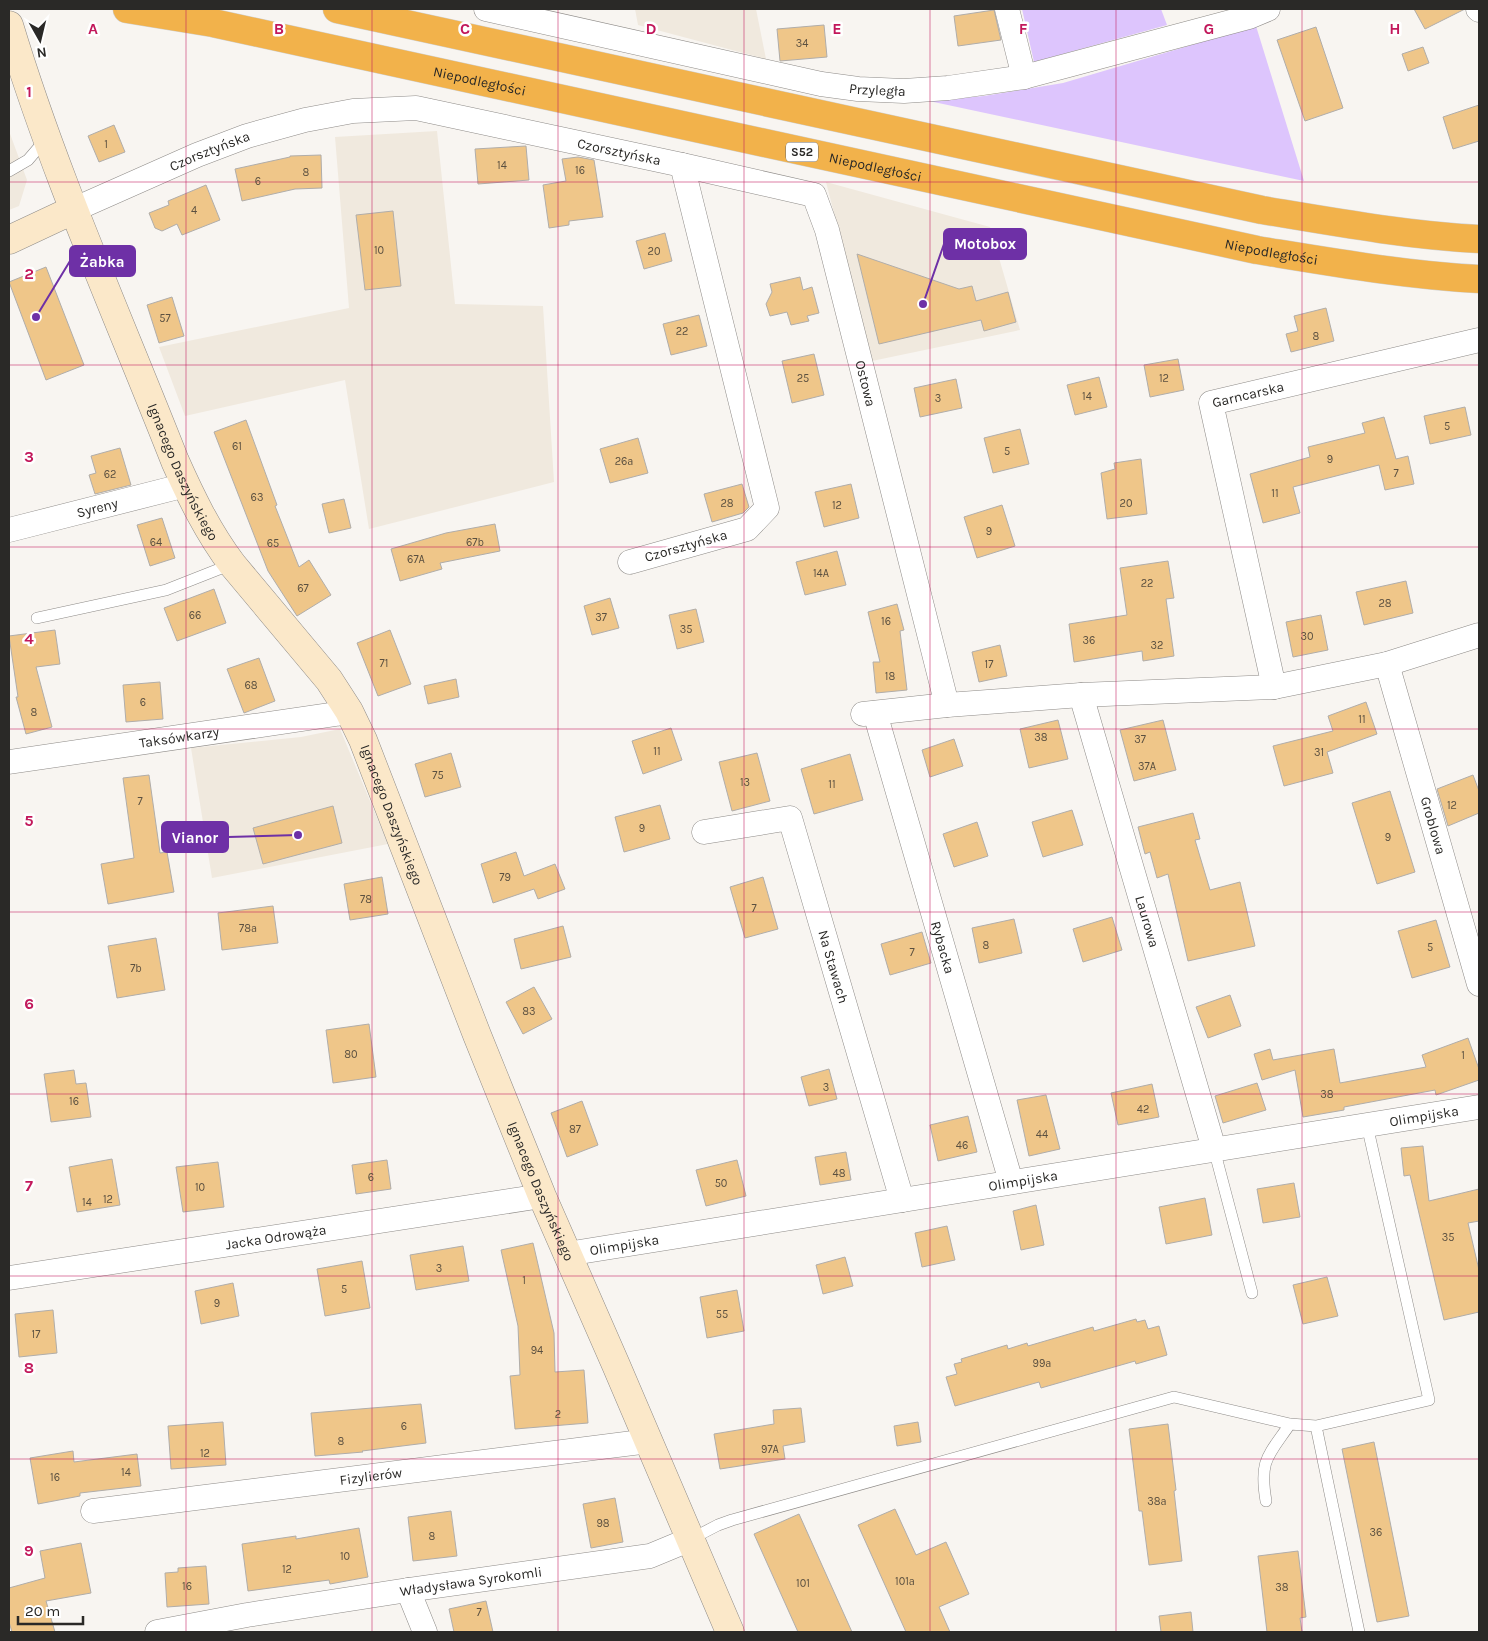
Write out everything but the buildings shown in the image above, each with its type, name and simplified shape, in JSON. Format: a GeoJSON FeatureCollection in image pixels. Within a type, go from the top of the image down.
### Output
{"type":"FeatureCollection","features":[{"type":"Feature","properties":{"kind":"highway","name":"Niepodległości"},"geometry":{"type":"LineString","coordinates":[[127,9],[222,26],[1257,250],[1390,270],[1479,279]]}},
{"type":"Feature","properties":{"kind":"highway"},"geometry":{"type":"LineString","coordinates":[[337,9],[1262,210],[1362,227],[1479,240]]}},
{"type":"Feature","properties":{"kind":"street","name":"Przyległa"},"geometry":{"type":"LineString","coordinates":[[486,9],[530,14],[821,84],[858,89],[904,91],[948,88],[1024,77],[1249,17],[1268,9]]}},
{"type":"Feature","properties":{"kind":"street"},"geometry":{"type":"LineString","coordinates":[[1007,9],[1024,77]]}},
{"type":"Feature","properties":{"kind":"street","name":"Ignacego Daszyńskiego"},"geometry":{"type":"LineString","coordinates":[[9,25],[73,210],[174,461],[186,486],[219,546],[329,680],[349,711],[363,740],[477,1035],[542,1196],[730,1632]]}},
{"type":"Feature","properties":{"kind":"street","name":"Czorsztyńska"},"geometry":{"type":"LineString","coordinates":[[73,210],[197,155],[247,136],[305,120],[353,111],[416,108],[682,165],[767,508],[747,529],[630,562]]}},
{"type":"Feature","properties":{"kind":"street","name":"Ostowa"},"geometry":{"type":"LineString","coordinates":[[682,165],[814,195],[827,230],[947,705]]}},
{"type":"Feature","properties":{"kind":"street"},"geometry":{"type":"LineString","coordinates":[[9,240],[73,210]]}},
{"type":"Feature","properties":{"kind":"street","name":"Garncarska"},"geometry":{"type":"LineString","coordinates":[[1274,687],[1211,403],[1479,340]]}},
{"type":"Feature","properties":{"kind":"street","name":"Syreny"},"geometry":{"type":"LineString","coordinates":[[9,530],[186,486]]}},
{"type":"Feature","properties":{"kind":"street"},"geometry":{"type":"LineString","coordinates":[[947,705],[1081,695],[1274,687],[1387,664],[1479,635]]}},
{"type":"Feature","properties":{"kind":"street","name":"Groblowa"},"geometry":{"type":"LineString","coordinates":[[1387,664],[1479,984]]}},
{"type":"Feature","properties":{"kind":"street","name":"Laurowa"},"geometry":{"type":"LineString","coordinates":[[1081,695],[1214,1149]]}},
{"type":"Feature","properties":{"kind":"street","name":"Rybacka"},"geometry":{"type":"LineString","coordinates":[[947,705],[869,714],[1011,1182]]}},
{"type":"Feature","properties":{"kind":"street","name":"Taksówkarzy"},"geometry":{"type":"LineString","coordinates":[[9,762],[349,711]]}},
{"type":"Feature","properties":{"kind":"street","name":"Na Stawach"},"geometry":{"type":"LineString","coordinates":[[704,832],[790,818],[902,1200]]}},
{"type":"Feature","properties":{"kind":"street","name":"Olimpijska"},"geometry":{"type":"LineString","coordinates":[[567,1254],[1479,1107]]}},
{"type":"Feature","properties":{"kind":"street","name":"Jacka Odrowąża"},"geometry":{"type":"LineString","coordinates":[[9,1278],[542,1196]]}},
{"type":"Feature","properties":{"kind":"street","name":"Fizylierów"},"geometry":{"type":"LineString","coordinates":[[93,1511],[649,1442]]}},
{"type":"Feature","properties":{"kind":"street","name":"Władysława Syrokomli"},"geometry":{"type":"LineString","coordinates":[[158,1632],[248,1624],[408,1590],[650,1556],[691,1539]]}},
{"type":"Feature","properties":{"kind":"street"},"geometry":{"type":"LineString","coordinates":[[408,1590],[426,1632]]}},
{"type":"Feature","properties":{"kind":"lane"},"geometry":{"type":"LineString","coordinates":[[9,171],[28,160],[47,137]]}},
{"type":"Feature","properties":{"kind":"lane"},"geometry":{"type":"LineString","coordinates":[[37,618],[166,590],[232,564]]}},
{"type":"Feature","properties":{"kind":"lane"},"geometry":{"type":"LineString","coordinates":[[691,1539],[718,1524],[1174,1397],[1290,1424],[1316,1426],[1429,1400],[1367,1125]]}},
{"type":"Feature","properties":{"kind":"lane"},"geometry":{"type":"LineString","coordinates":[[1214,1149],[1252,1293]]}},
{"type":"Feature","properties":{"kind":"lane"},"geometry":{"type":"LineString","coordinates":[[1266,1501],[1263,1468],[1267,1457],[1290,1424]]}},
{"type":"Feature","properties":{"kind":"lane"},"geometry":{"type":"LineString","coordinates":[[1316,1426],[1359,1632]]}},
{"type":"Feature","properties":{"kind":"shaded area"},"geometry":{"type":"Polygon","coordinates":[[[635,9],[756,9],[766,59],[638,25],[635,9]]]}},
{"type":"Feature","properties":{"kind":"shaded area"},"geometry":{"type":"Polygon","coordinates":[[[1022,9],[1161,9],[1167,25],[1034,62],[1022,9]]]}},
{"type":"Feature","properties":{"kind":"shaded area"},"geometry":{"type":"Polygon","coordinates":[[[1256,26],[1304,181],[929,101],[984,96],[1063,83],[1256,26]]]}},
{"type":"Feature","properties":{"kind":"shaded area"},"geometry":{"type":"Polygon","coordinates":[[[9,131],[27,180],[19,206],[9,210],[9,131]]]}},
{"type":"Feature","properties":{"kind":"shaded area"},"geometry":{"type":"Polygon","coordinates":[[[437,131],[455,304],[543,306],[554,482],[369,529],[345,380],[185,416],[159,347],[349,308],[335,137],[437,131]]]}},
{"type":"Feature","properties":{"kind":"shaded area"},"geometry":{"type":"Polygon","coordinates":[[[826,182],[990,227],[1020,330],[872,361],[826,182]]]}},
{"type":"Feature","properties":{"kind":"shaded area"},"geometry":{"type":"Polygon","coordinates":[[[340,729],[388,844],[212,878],[191,748],[301,737],[340,729]]]}},
{"type":"Feature","properties":{"kind":"place","name":"Motobox"},"geometry":{"type":"Point","coordinates":[923,304]}},
{"type":"Feature","properties":{"kind":"place","name":"Żabka"},"geometry":{"type":"Point","coordinates":[36,317]}},
{"type":"Feature","properties":{"kind":"place","name":"Vianor"},"geometry":{"type":"Point","coordinates":[298,835]}}]}
